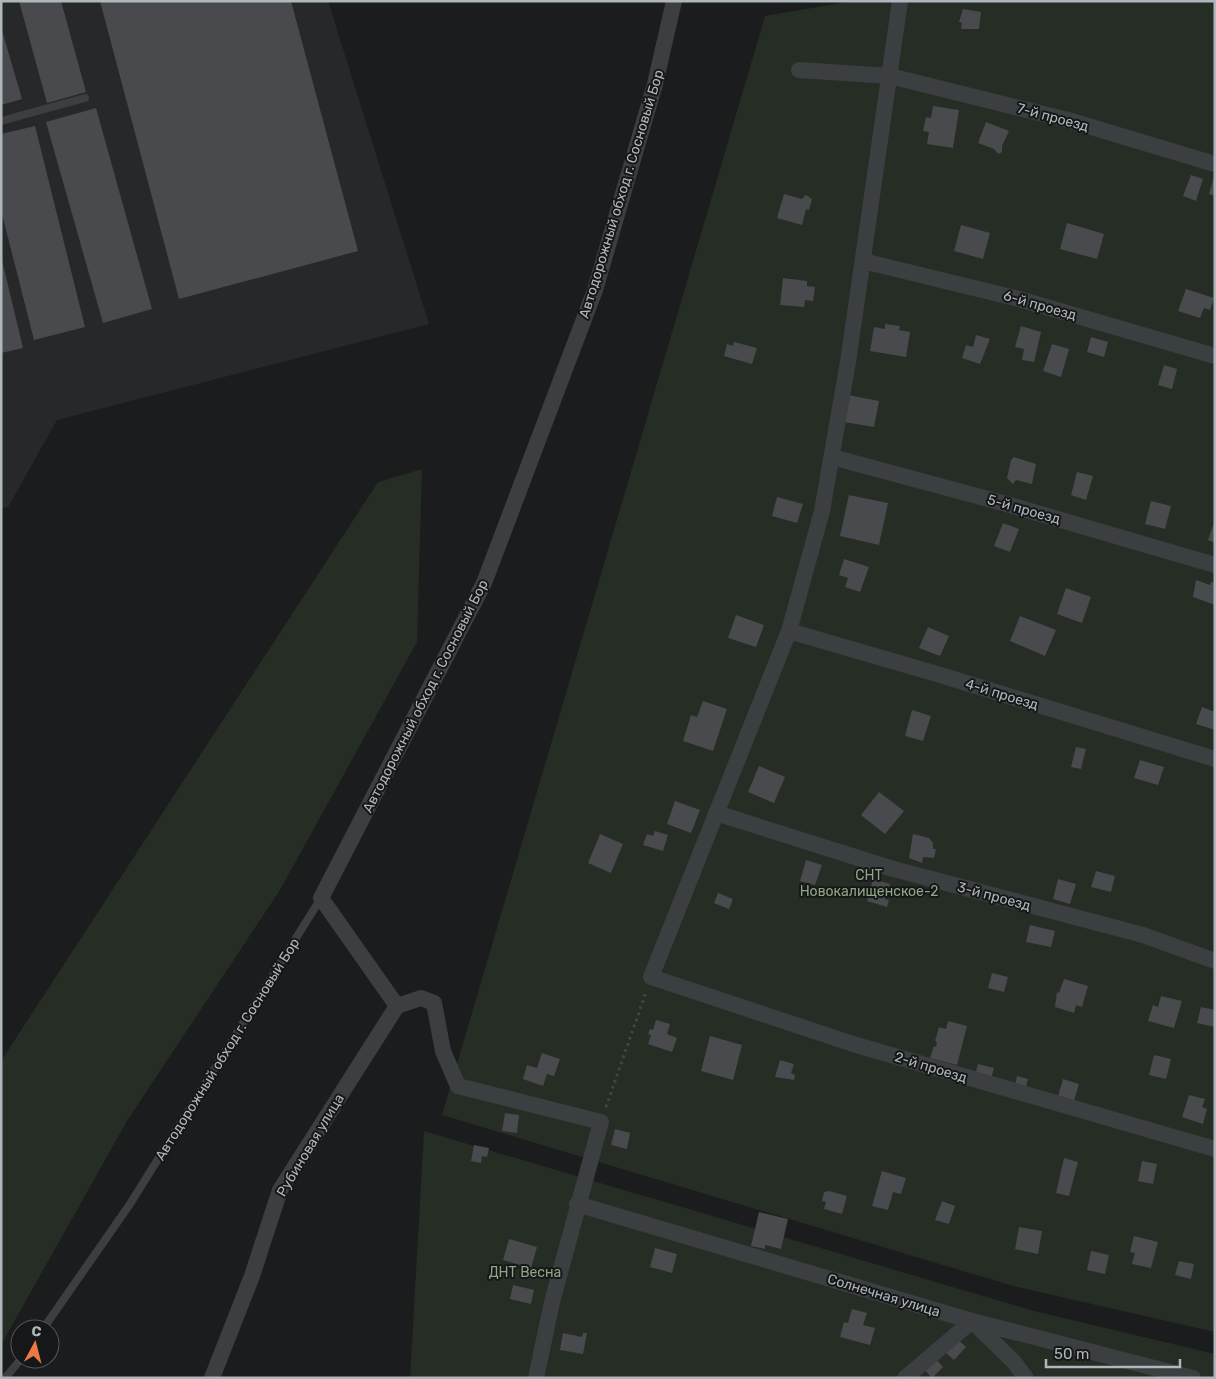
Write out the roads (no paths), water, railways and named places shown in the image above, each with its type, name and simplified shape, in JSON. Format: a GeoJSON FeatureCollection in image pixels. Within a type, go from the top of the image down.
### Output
{"type":"FeatureCollection","features":[{"type":"Feature","properties":{"kind":"street","name":"Автодорожный обход г. Сосновый Бор"},"geometry":{"type":"LineString","coordinates":[[321,898],[484,583],[595,290],[654,84],[674,1]]}},
{"type":"Feature","properties":{"kind":"street"},"geometry":{"type":"LineString","coordinates":[[716,813],[789,631],[822,510],[863,262],[900,1]]}},
{"type":"Feature","properties":{"kind":"street","name":"7-й проезд"},"geometry":{"type":"LineString","coordinates":[[799,70],[890,76],[1068,120],[1215,164]]}},
{"type":"Feature","properties":{"kind":"street","name":"6-й проезд"},"geometry":{"type":"LineString","coordinates":[[863,262],[1019,299],[1215,356]]}},
{"type":"Feature","properties":{"kind":"street","name":"5-й проезд"},"geometry":{"type":"LineString","coordinates":[[832,457],[1003,503],[1215,565]]}},
{"type":"Feature","properties":{"kind":"street","name":"4-й проезд"},"geometry":{"type":"LineString","coordinates":[[789,631],[1215,759]]}},
{"type":"Feature","properties":{"kind":"street","name":"3-й проезд"},"geometry":{"type":"LineString","coordinates":[[716,813],[890,868],[1143,936],[1215,961]]}},
{"type":"Feature","properties":{"kind":"street","name":"2-й проезд"},"geometry":{"type":"LineString","coordinates":[[716,813],[651,977],[862,1047],[1215,1149]]}},
{"type":"Feature","properties":{"kind":"street"},"geometry":{"type":"LineString","coordinates":[[321,898],[397,1006],[421,998],[434,1003],[443,1051],[458,1086],[601,1122],[552,1302],[536,1378]]}},
{"type":"Feature","properties":{"kind":"street","name":"Рубиновая улица"},"geometry":{"type":"LineString","coordinates":[[212,1378],[252,1276],[280,1190],[397,1006]]}},
{"type":"Feature","properties":{"kind":"street","name":"Солнечная улица"},"geometry":{"type":"LineString","coordinates":[[578,1204],[972,1321],[1193,1378]]}},
{"type":"Feature","properties":{"kind":"street"},"geometry":{"type":"LineString","coordinates":[[905,1378],[972,1321],[1014,1362],[1026,1378]]}},
{"type":"Feature","properties":{"kind":"lane"},"geometry":{"type":"LineString","coordinates":[[1,121],[85,98]]}},
{"type":"Feature","properties":{"kind":"lane","name":"Автодорожный обход г. Сосновый Бор"},"geometry":{"type":"LineString","coordinates":[[50,1319],[130,1204],[321,898]]}},
{"type":"Feature","properties":{"kind":"park label","name":"СНТ Новокалищенское-2"},"geometry":{"type":"Point","coordinates":[869,884]}},
{"type":"Feature","properties":{"kind":"park label","name":"ДНТ Весна"},"geometry":{"type":"Point","coordinates":[525,1272]}}]}
